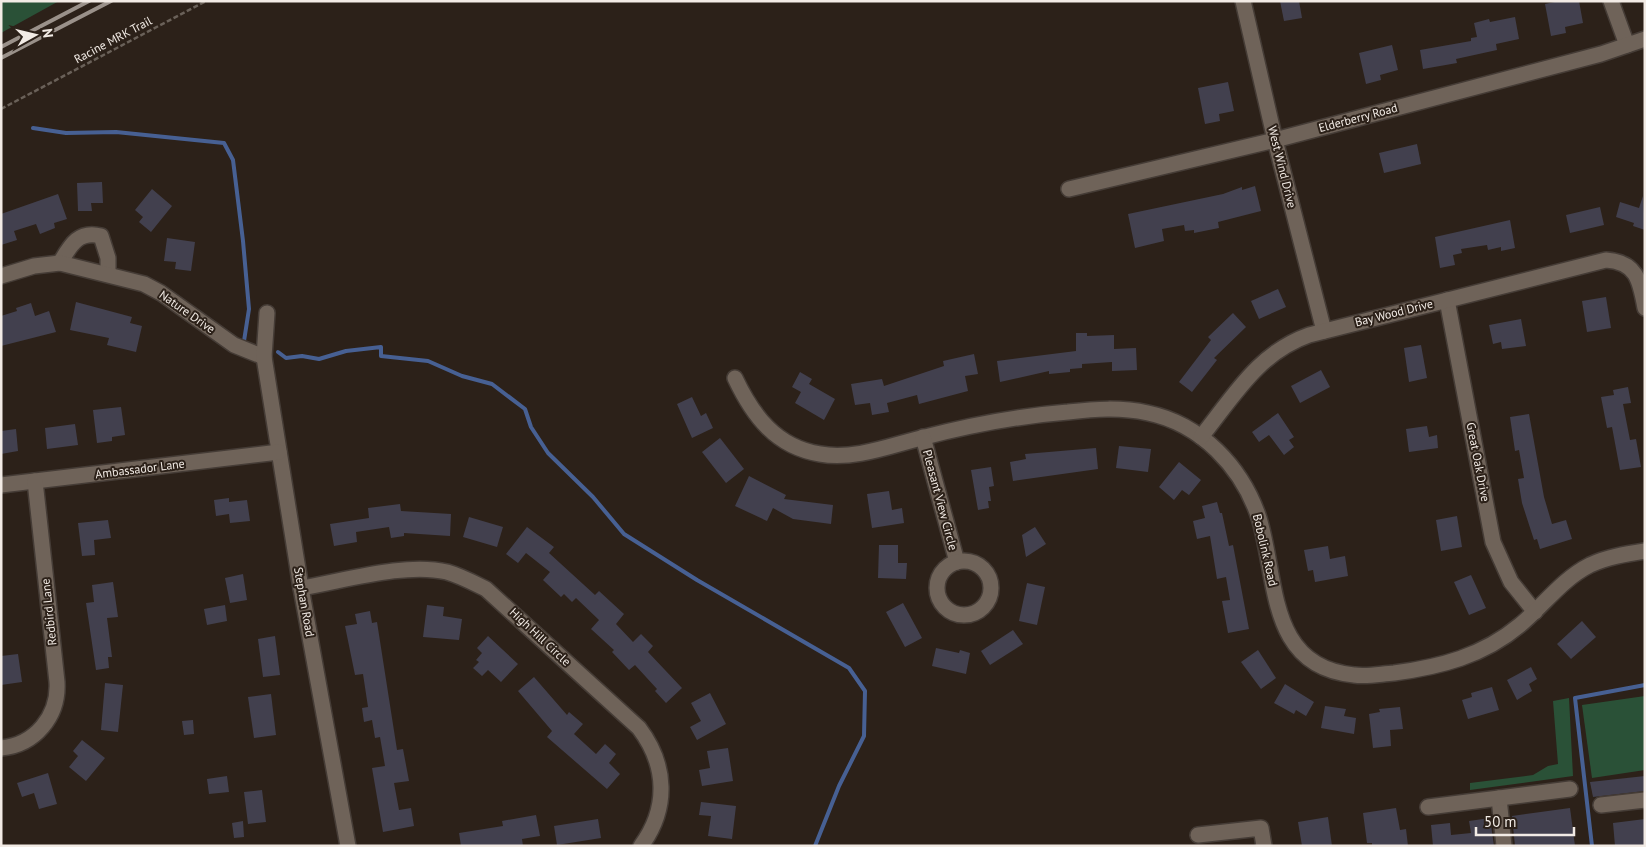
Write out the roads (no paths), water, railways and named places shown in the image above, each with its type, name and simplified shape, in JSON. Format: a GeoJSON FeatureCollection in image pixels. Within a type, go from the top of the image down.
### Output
{"type":"FeatureCollection","features":[{"type":"Feature","properties":{"kind":"street","name":"West Wind Drive"},"geometry":{"type":"LineString","coordinates":[[1243,1],[1275,140],[1324,331]]}},
{"type":"Feature","properties":{"kind":"street"},"geometry":{"type":"LineString","coordinates":[[1611,1],[1627,45]]}},
{"type":"Feature","properties":{"kind":"street","name":"Elderberry Road"},"geometry":{"type":"LineString","coordinates":[[1069,189],[1275,140],[1601,54],[1645,39]]}},
{"type":"Feature","properties":{"kind":"street"},"geometry":{"type":"LineString","coordinates":[[60,263],[74,242],[81,236],[91,234],[101,236],[108,258],[108,274]]}},
{"type":"Feature","properties":{"kind":"street","name":"Bay Wood Drive"},"geometry":{"type":"LineString","coordinates":[[1201,437],[1260,363],[1274,351],[1292,341],[1324,331],[1606,260],[1625,265],[1639,280],[1645,308]]}},
{"type":"Feature","properties":{"kind":"street","name":"Nature Drive"},"geometry":{"type":"LineString","coordinates":[[1,276],[34,266],[60,263],[144,284],[161,293],[234,345],[264,357]]}},
{"type":"Feature","properties":{"kind":"street","name":"Great Oak Drive"},"geometry":{"type":"LineString","coordinates":[[1447,300],[1493,542],[1511,582],[1535,612]]}},
{"type":"Feature","properties":{"kind":"street","name":"Stephan Road"},"geometry":{"type":"LineString","coordinates":[[267,313],[264,357],[301,588],[348,846]]}},
{"type":"Feature","properties":{"kind":"street","name":"Bobolink Road"},"geometry":{"type":"LineString","coordinates":[[735,378],[748,405],[759,421],[780,438],[803,450],[820,454],[847,455],[984,422],[1024,416],[1109,408],[1131,409],[1156,415],[1177,423],[1201,437],[1231,465],[1244,483],[1260,521],[1278,613],[1284,628],[1305,654],[1320,665],[1344,673],[1368,676],[1427,669],[1476,653],[1499,640],[1535,612],[1571,577],[1587,566],[1604,559],[1645,551]]}},
{"type":"Feature","properties":{"kind":"street","name":"Pleasant View Circle"},"geometry":{"type":"LineString","coordinates":[[923,437],[957,562]]}},
{"type":"Feature","properties":{"kind":"street","name":"Ambassador Lane"},"geometry":{"type":"LineString","coordinates":[[1,485],[279,452]]}},
{"type":"Feature","properties":{"kind":"street","name":"Redbird Lane"},"geometry":{"type":"LineString","coordinates":[[1,748],[22,743],[34,736],[51,715],[57,688],[35,481]]}},
{"type":"Feature","properties":{"kind":"street","name":"High Hill Circle"},"geometry":{"type":"LineString","coordinates":[[301,588],[407,569],[427,569],[467,579],[486,590],[639,728],[649,741],[660,772],[661,805],[656,821],[641,846]]}},
{"type":"Feature","properties":{"kind":"street"},"geometry":{"type":"LineString","coordinates":[[1428,807],[1570,789]]}},
{"type":"Feature","properties":{"kind":"street"},"geometry":{"type":"LineString","coordinates":[[1499,798],[1504,846]]}},
{"type":"Feature","properties":{"kind":"street"},"geometry":{"type":"LineString","coordinates":[[1601,805],[1645,800]]}},
{"type":"Feature","properties":{"kind":"street"},"geometry":{"type":"LineString","coordinates":[[1198,835],[1261,828],[1264,846]]}},
{"type":"Feature","properties":{"kind":"waterway"},"geometry":{"type":"LineString","coordinates":[[33,128],[66,133],[116,132],[224,143],[233,160],[243,241],[249,309],[244,341]]}},
{"type":"Feature","properties":{"kind":"waterway"},"geometry":{"type":"LineString","coordinates":[[278,352],[286,358],[302,356],[319,359],[346,351],[381,347],[381,356],[428,361],[462,376],[492,384],[525,409],[531,427],[548,453],[593,497],[624,534],[697,580],[849,668],[865,691],[864,736],[839,786],[815,846]]}},
{"type":"Feature","properties":{"kind":"waterway"},"geometry":{"type":"LineString","coordinates":[[1592,846],[1575,698],[1645,685]]}},
{"type":"Feature","properties":{"kind":"railway"},"geometry":{"type":"LineString","coordinates":[[1,47],[89,1]]}},
{"type":"Feature","properties":{"kind":"railway"},"geometry":{"type":"LineString","coordinates":[[1,58],[111,1]]}}]}
